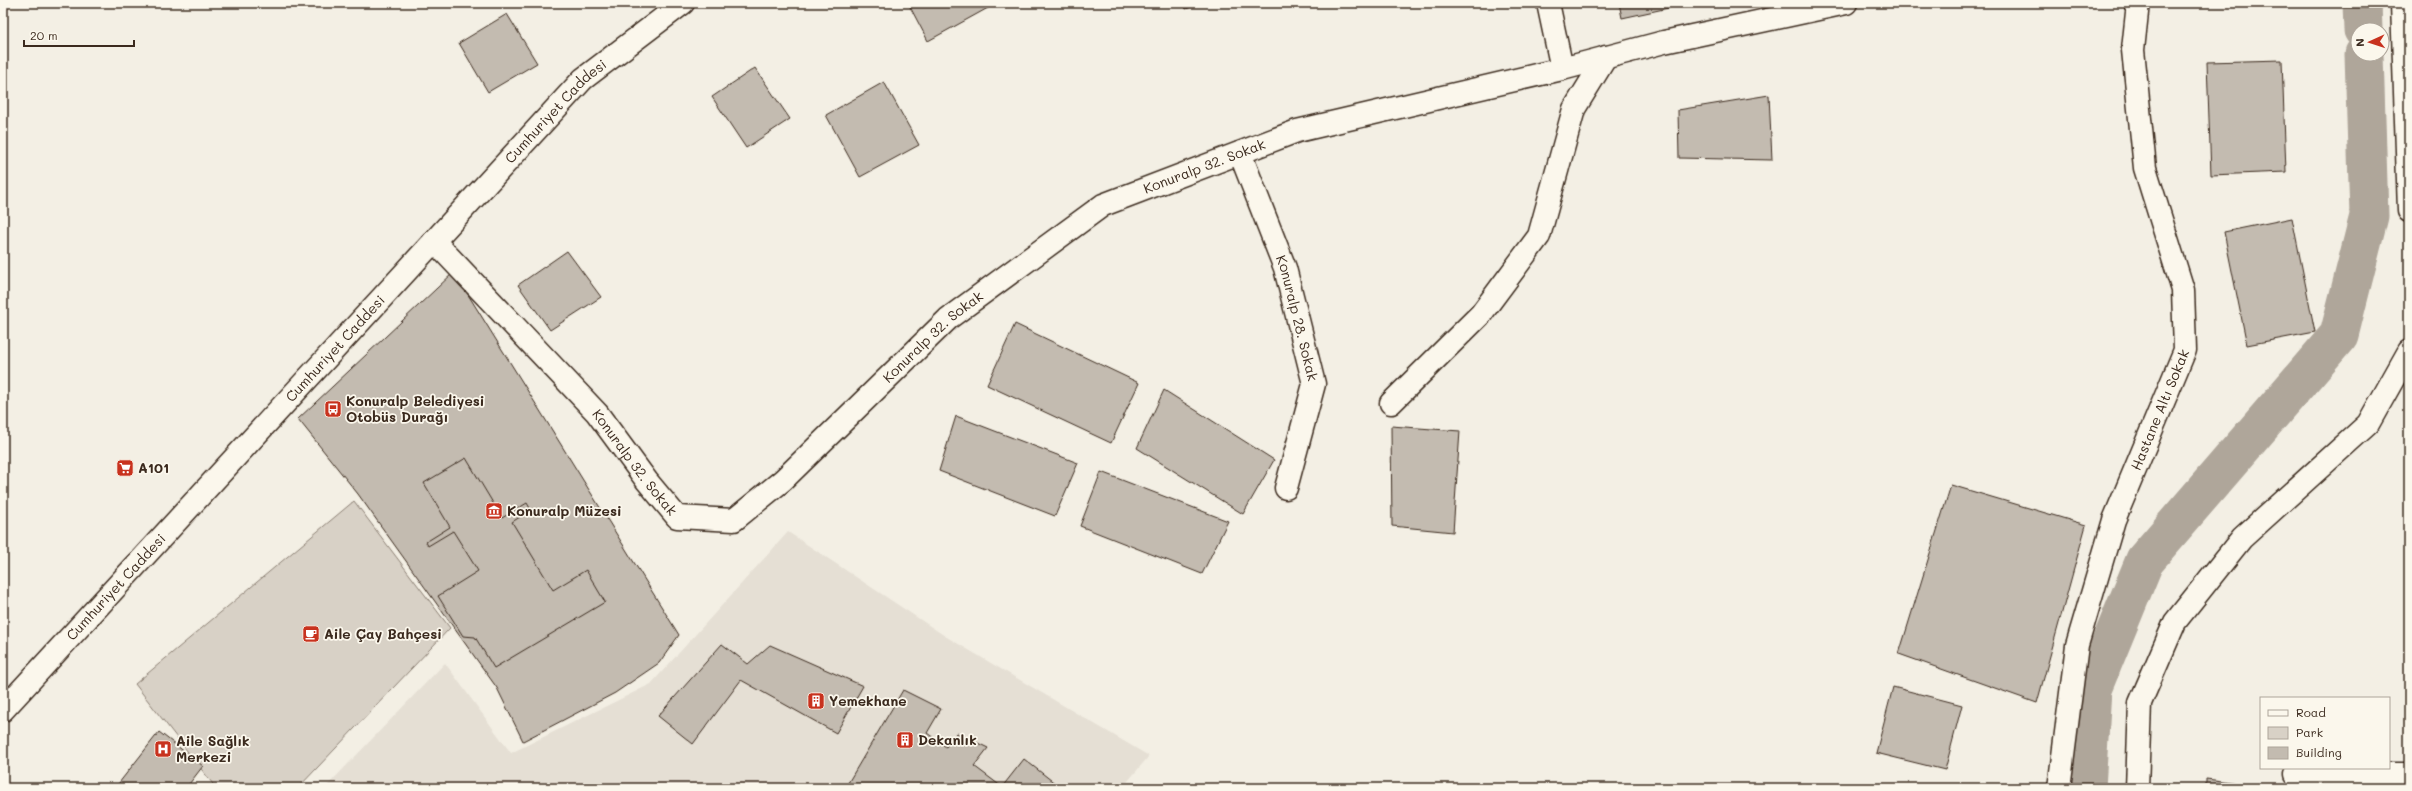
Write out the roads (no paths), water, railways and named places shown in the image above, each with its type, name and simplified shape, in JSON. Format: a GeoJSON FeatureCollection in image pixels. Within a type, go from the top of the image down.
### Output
{"type":"FeatureCollection","features":[{"type":"Feature","properties":{"kind":"street","name":"Cumhuriyet Caddesi"},"geometry":{"type":"LineString","coordinates":[[3,710],[583,79],[684,3]]}},
{"type":"Feature","properties":{"kind":"street"},"geometry":{"type":"LineString","coordinates":[[1548,3],[1562,69]]}},
{"type":"Feature","properties":{"kind":"street","name":"Konuralp 32. Sokak"},"geometry":{"type":"LineString","coordinates":[[434,242],[597,413],[647,481],[678,517],[734,520],[783,480],[949,318],[1103,206],[1297,132],[1562,69],[1664,42],[1846,3]]}},
{"type":"Feature","properties":{"kind":"street","name":"Hastane Altı Sokak"},"geometry":{"type":"LineString","coordinates":[[2059,788],[2077,645],[2114,520],[2184,350],[2183,290],[2146,168],[2133,50],[2138,3]]}},
{"type":"Feature","properties":{"kind":"street"},"geometry":{"type":"LineString","coordinates":[[2402,3],[2409,211]]}},
{"type":"Feature","properties":{"kind":"street"},"geometry":{"type":"LineString","coordinates":[[1391,403],[1481,314],[1539,236],[1574,109],[1606,57]]}},
{"type":"Feature","properties":{"kind":"street","name":"Konuralp 28. Sokak"},"geometry":{"type":"LineString","coordinates":[[1240,153],[1285,268],[1314,384],[1286,488]]}},
{"type":"Feature","properties":{"kind":"street"},"geometry":{"type":"LineString","coordinates":[[2136,788],[2140,703],[2175,622],[2242,538],[2368,424],[2409,351]]}},
{"type":"Feature","properties":{"kind":"street"},"geometry":{"type":"LineString","coordinates":[[2296,774],[2409,774]]}},
{"type":"Feature","properties":{"kind":"waterway"},"geometry":{"type":"LineString","coordinates":[[2362,3],[2363,22]]}},
{"type":"Feature","properties":{"kind":"waterway"},"geometry":{"type":"LineString","coordinates":[[2086,788],[2092,689],[2145,560],[2339,335],[2369,216],[2364,62]]}},
{"type":"Feature","properties":{"kind":"place","name":"Konuralp Belediyesi Otobüs Durağı"},"geometry":{"type":"Point","coordinates":[333,409]}},
{"type":"Feature","properties":{"kind":"place","name":"A101"},"geometry":{"type":"Point","coordinates":[125,468]}},
{"type":"Feature","properties":{"kind":"place","name":"Konuralp Müzesi"},"geometry":{"type":"Point","coordinates":[494,511]}},
{"type":"Feature","properties":{"kind":"place","name":"Aile Çay Bahçesi"},"geometry":{"type":"Point","coordinates":[311,634]}},
{"type":"Feature","properties":{"kind":"place","name":"Yemekhane"},"geometry":{"type":"Point","coordinates":[816,701]}},
{"type":"Feature","properties":{"kind":"place","name":"Dekanlık"},"geometry":{"type":"Point","coordinates":[905,740]}},
{"type":"Feature","properties":{"kind":"place","name":"Aile Sağlık Merkezi"},"geometry":{"type":"Point","coordinates":[163,749]}}]}
